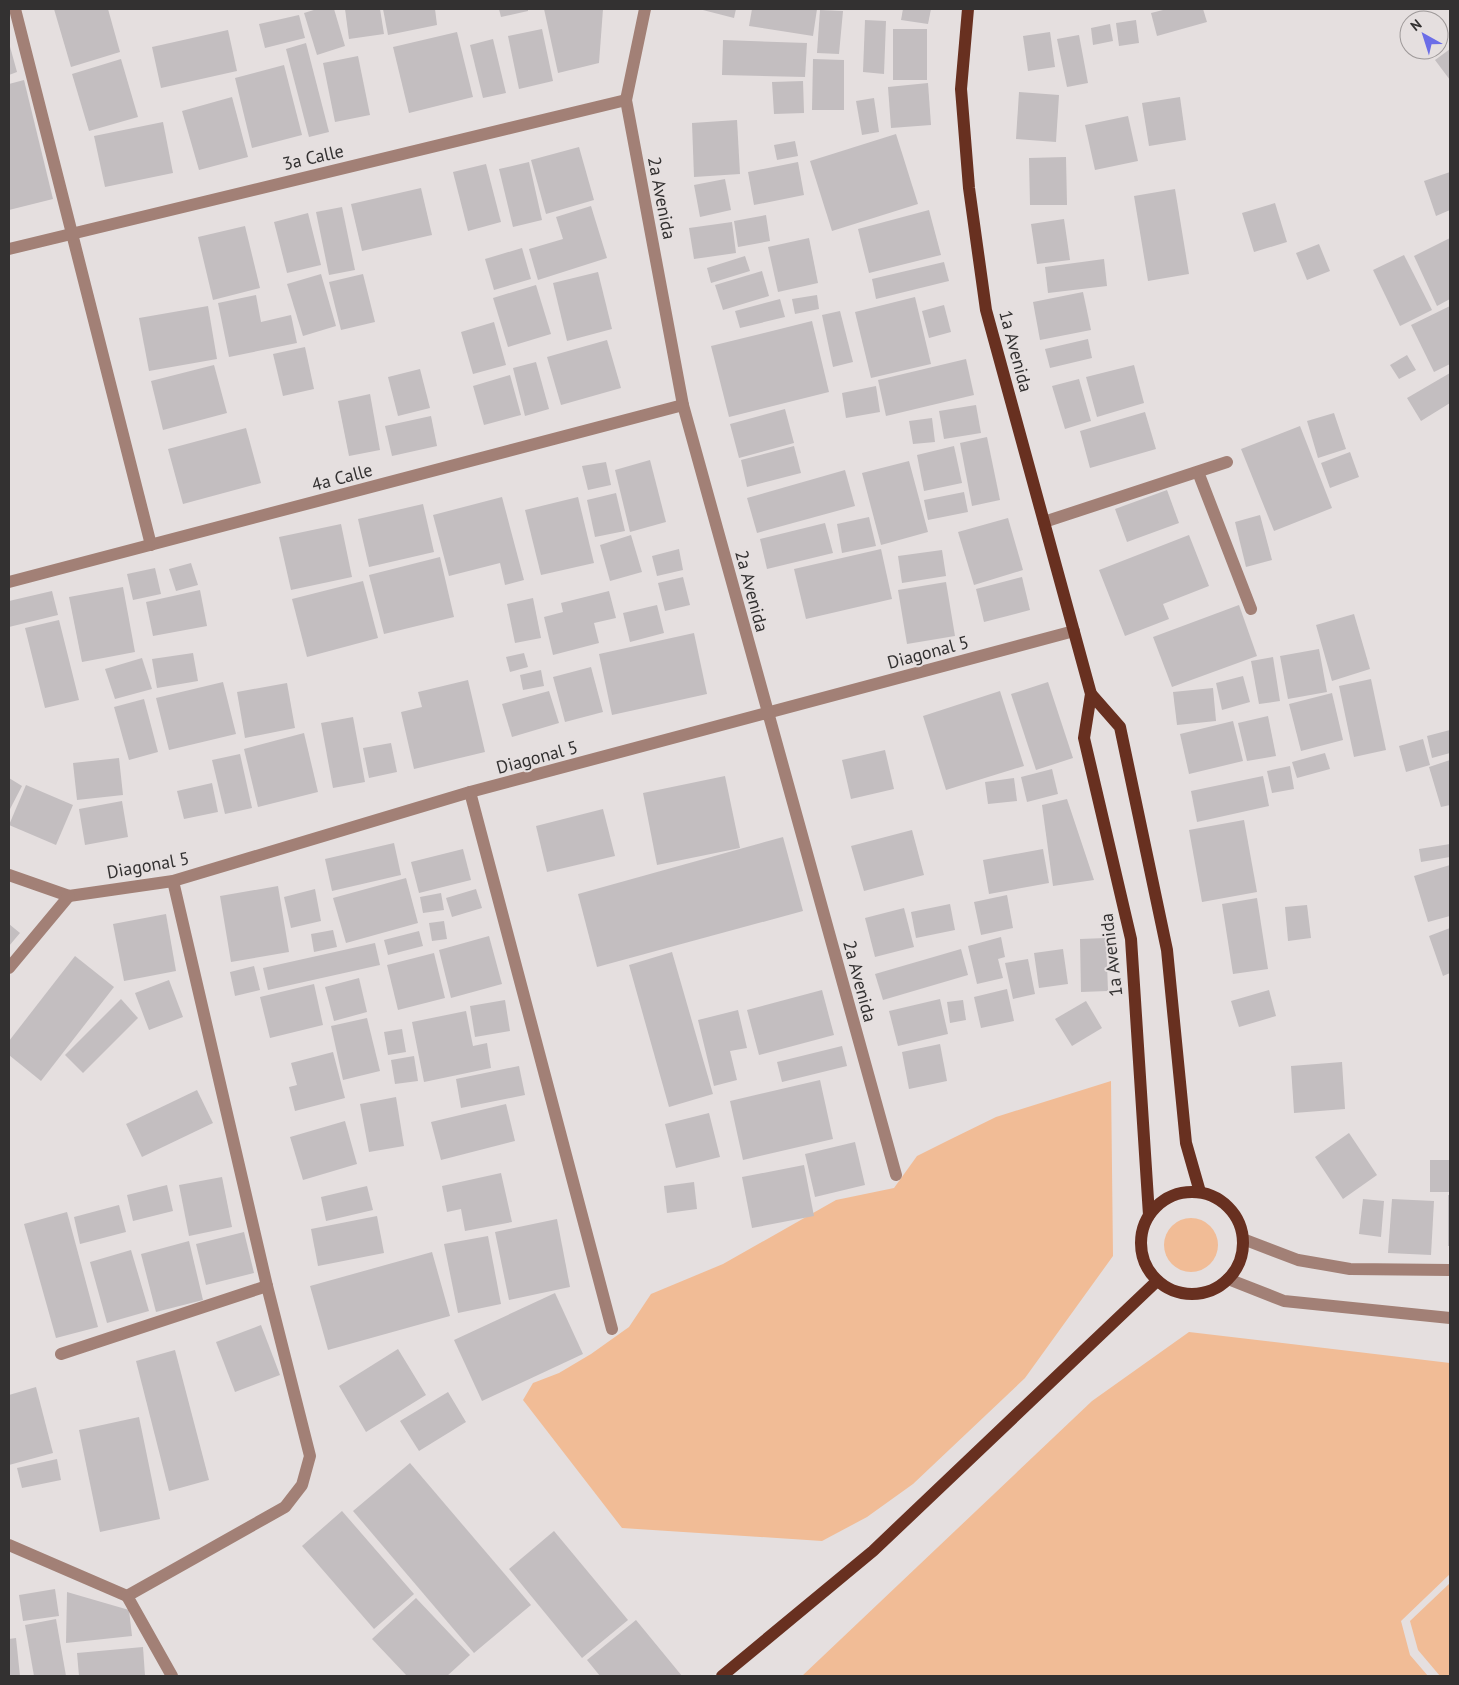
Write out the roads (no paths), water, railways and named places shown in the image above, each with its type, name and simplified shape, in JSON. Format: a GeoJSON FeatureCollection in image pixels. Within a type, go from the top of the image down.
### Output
{"type":"FeatureCollection","features":[{"type":"Feature","properties":{"kind":"main road","name":"1a Avenida"},"geometry":{"type":"LineString","coordinates":[[968,9],[961,88],[969,188],[986,310],[1092,694],[1120,727],[1167,950],[1186,1143],[1200,1192]]}},
{"type":"Feature","properties":{"kind":"main road","name":"1a Avenida"},"geometry":{"type":"LineString","coordinates":[[1092,694],[1084,738],[1131,939],[1149,1216]]}},
{"type":"Feature","properties":{"kind":"main road"},"geometry":{"type":"LineString","coordinates":[[1200,1192],[1216,1197],[1230,1208],[1239,1222],[1243,1239],[1242,1254],[1237,1267],[1228,1279],[1212,1290],[1193,1294],[1174,1291],[1158,1281],[1147,1267],[1141,1250],[1142,1232],[1149,1216],[1163,1201],[1180,1193],[1200,1192]]}},
{"type":"Feature","properties":{"kind":"main road"},"geometry":{"type":"LineString","coordinates":[[722,1676],[873,1551],[1158,1281]]}},
{"type":"Feature","properties":{"kind":"street"},"geometry":{"type":"LineString","coordinates":[[15,9],[151,545]]}},
{"type":"Feature","properties":{"kind":"street","name":"2a Avenida"},"geometry":{"type":"LineString","coordinates":[[645,9],[626,100],[683,406],[896,1175]]}},
{"type":"Feature","properties":{"kind":"street","name":"3a Calle"},"geometry":{"type":"LineString","coordinates":[[9,249],[72,232],[626,100]]}},
{"type":"Feature","properties":{"kind":"street","name":"4a Calle"},"geometry":{"type":"LineString","coordinates":[[9,582],[683,406]]}},
{"type":"Feature","properties":{"kind":"street"},"geometry":{"type":"LineString","coordinates":[[1044,522],[1227,462]]}},
{"type":"Feature","properties":{"kind":"street"},"geometry":{"type":"LineString","coordinates":[[1198,472],[1251,609]]}},
{"type":"Feature","properties":{"kind":"street","name":"Diagonal 5"},"geometry":{"type":"LineString","coordinates":[[9,875],[69,896],[173,881],[470,792],[1074,630]]}},
{"type":"Feature","properties":{"kind":"street"},"geometry":{"type":"LineString","coordinates":[[470,792],[612,1328]]}},
{"type":"Feature","properties":{"kind":"street"},"geometry":{"type":"LineString","coordinates":[[127,1596],[285,1507],[302,1485],[310,1456],[267,1286],[173,881]]}},
{"type":"Feature","properties":{"kind":"street"},"geometry":{"type":"LineString","coordinates":[[9,968],[69,896]]}},
{"type":"Feature","properties":{"kind":"street"},"geometry":{"type":"LineString","coordinates":[[1243,1239],[1298,1260],[1350,1269],[1450,1270]]}},
{"type":"Feature","properties":{"kind":"street"},"geometry":{"type":"LineString","coordinates":[[1228,1279],[1284,1302],[1450,1318]]}},
{"type":"Feature","properties":{"kind":"street"},"geometry":{"type":"LineString","coordinates":[[62,1354],[267,1286]]}},
{"type":"Feature","properties":{"kind":"street"},"geometry":{"type":"LineString","coordinates":[[9,1545],[127,1596],[172,1676]]}}]}
